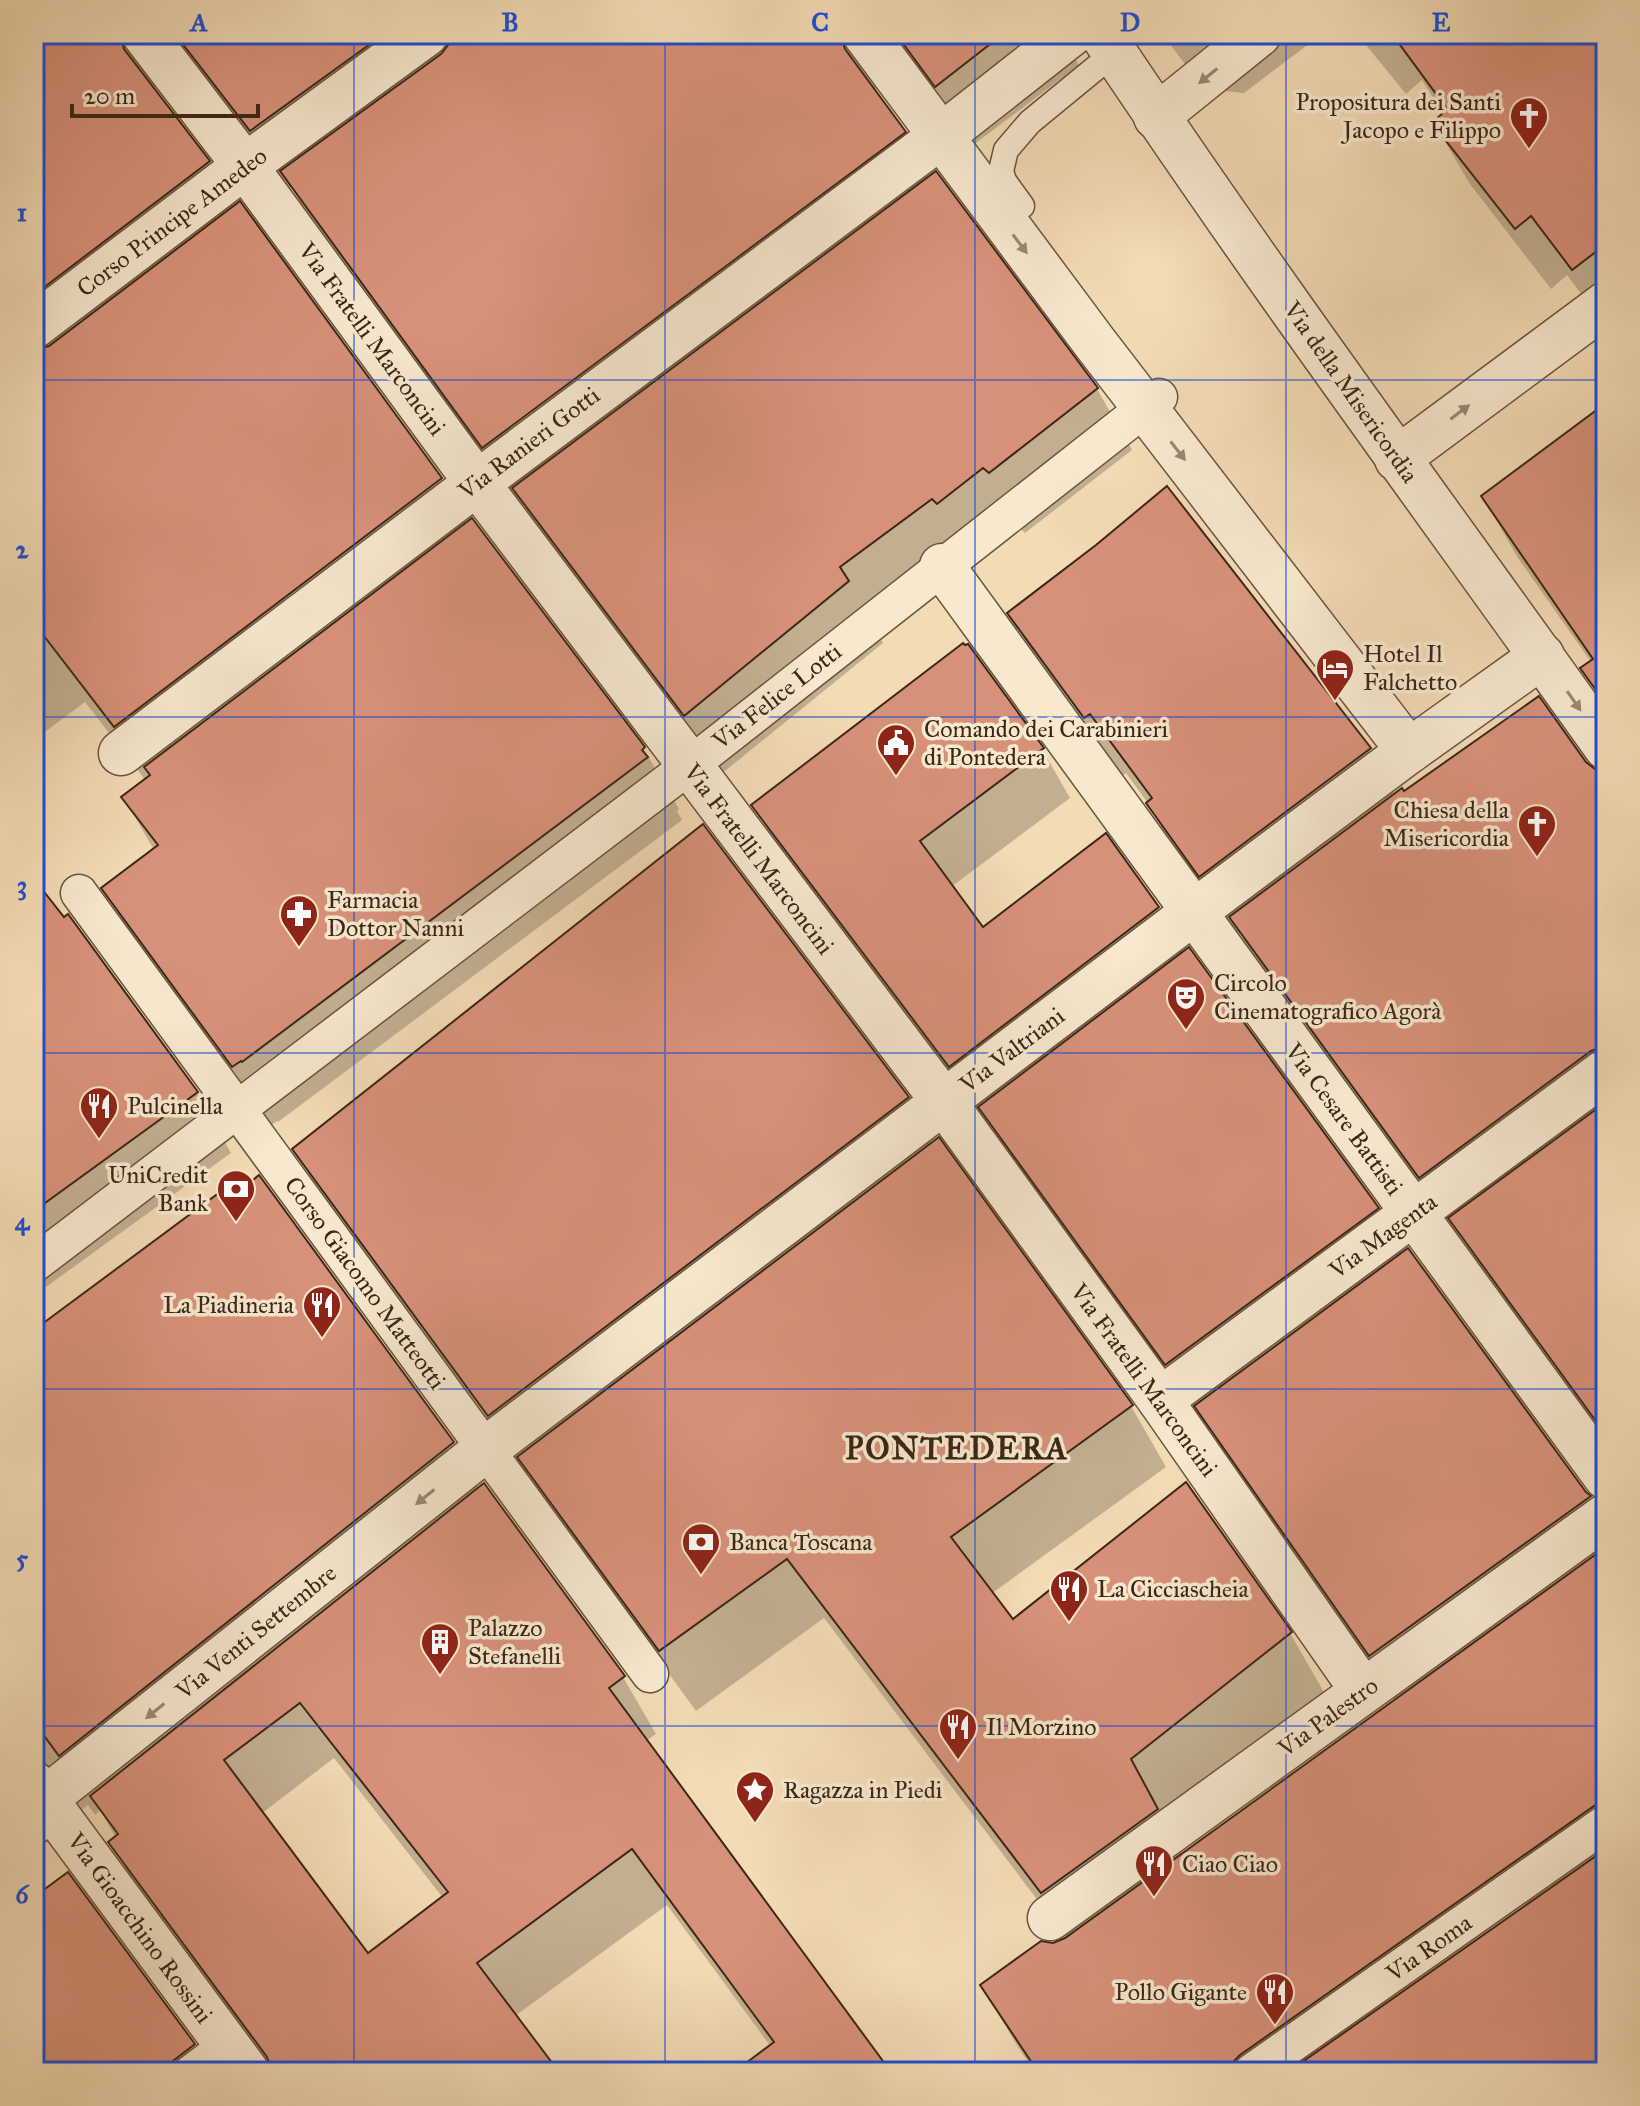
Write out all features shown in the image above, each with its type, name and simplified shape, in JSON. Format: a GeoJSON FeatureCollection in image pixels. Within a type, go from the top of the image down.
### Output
{"type":"FeatureCollection","features":[{"type":"Feature","properties":{"kind":"street","name":"Via Fratelli Marconcini"},"geometry":{"type":"LineString","coordinates":[[144,34],[245,166],[477,483],[944,1102],[1160,1400],[1363,1691]]}},
{"type":"Feature","properties":{"kind":"street","name":"Corso Principe Amedeo"},"geometry":{"type":"LineString","coordinates":[[34,326],[426,34]]}},
{"type":"Feature","properties":{"kind":"street"},"geometry":{"type":"LineString","coordinates":[[865,34],[940,137],[1152,402],[1409,751]]}},
{"type":"Feature","properties":{"kind":"street","name":"Via Ranieri Gotti"},"geometry":{"type":"LineString","coordinates":[[121,753],[940,137],[1071,34]]}},
{"type":"Feature","properties":{"kind":"street"},"geometry":{"type":"LineString","coordinates":[[1156,117],[1259,34]]}},
{"type":"Feature","properties":{"kind":"street","name":"Via della Misericordia"},"geometry":{"type":"LineString","coordinates":[[1108,44],[1397,459],[1606,747]]}},
{"type":"Feature","properties":{"kind":"street"},"geometry":{"type":"LineString","coordinates":[[1397,459],[1606,304]]}},
{"type":"Feature","properties":{"kind":"street","name":"Via Felice Lotti"},"geometry":{"type":"LineString","coordinates":[[34,1264],[689,766],[1152,402]]}},
{"type":"Feature","properties":{"kind":"street","name":"Via Cesare Battisti"},"geometry":{"type":"LineString","coordinates":[[942,566],[1606,1477]]}},
{"type":"Feature","properties":{"kind":"street","name":"Via Valtriani"},"geometry":{"type":"LineString","coordinates":[[486,1449],[1194,912],[1542,656]]}},
{"type":"Feature","properties":{"kind":"street","name":"Corso Giacomo Matteotti"},"geometry":{"type":"LineString","coordinates":[[79,893],[650,1674]]}},
{"type":"Feature","properties":{"kind":"street","name":"Via Magenta"},"geometry":{"type":"LineString","coordinates":[[1160,1400],[1606,1071]]}},
{"type":"Feature","properties":{"kind":"street","name":"Via Venti Settembre"},"geometry":{"type":"LineString","coordinates":[[38,1802],[486,1449]]}},
{"type":"Feature","properties":{"kind":"street","name":"Via Palestro"},"geometry":{"type":"LineString","coordinates":[[1050,1918],[1606,1516]]}},
{"type":"Feature","properties":{"kind":"street","name":"Via Gioacchino Rossini"},"geometry":{"type":"LineString","coordinates":[[38,1802],[235,2056]]}},
{"type":"Feature","properties":{"kind":"street","name":"Via Roma"},"geometry":{"type":"LineString","coordinates":[[1252,2072],[1606,1823]]}},
{"type":"Feature","properties":{"kind":"lane"},"geometry":{"type":"LineString","coordinates":[[1022,206],[1004,181],[1001,171],[1006,150],[1108,44]]}},
{"type":"Feature","properties":{"kind":"lane"},"geometry":{"type":"LineString","coordinates":[[183,2072],[235,2056]]}},
{"type":"Feature","properties":{"kind":"building"},"geometry":{"type":"Polygon","coordinates":[[[34,34],[120,34],[124,49],[210,161],[34,295],[34,34]]]}},
{"type":"Feature","properties":{"kind":"building"},"geometry":{"type":"Polygon","coordinates":[[[175,34],[384,34],[250,131],[175,34]]]}},
{"type":"Feature","properties":{"kind":"building"},"geometry":{"type":"Polygon","coordinates":[[[451,34],[840,34],[845,49],[906,132],[482,448],[280,171],[441,54],[451,34]]]}},
{"type":"Feature","properties":{"kind":"building"},"geometry":{"type":"Polygon","coordinates":[[[896,34],[1003,34],[935,87],[896,34]]]}},
{"type":"Feature","properties":{"kind":"building","name":"Propositura dei Santi Jacopo e Filippo"},"geometry":{"type":"Polygon","coordinates":[[[1392,34],[1606,34],[1606,244],[1572,270],[1531,216],[1515,229],[1432,123],[1447,109],[1392,34]]]}},
{"type":"Feature","properties":{"kind":"building"},"geometry":{"type":"Polygon","coordinates":[[[936,171],[1098,388],[989,473],[983,468],[937,504],[932,499],[840,567],[849,581],[684,716],[512,488],[936,171]]]}},
{"type":"Feature","properties":{"kind":"building"},"geometry":{"type":"Polygon","coordinates":[[[240,201],[442,478],[114,727],[34,623],[34,350],[49,346],[240,201]]]}},
{"type":"Feature","properties":{"kind":"building"},"geometry":{"type":"Polygon","coordinates":[[[1606,403],[1606,704],[1580,668],[1593,659],[1481,496],[1606,403]]]}},
{"type":"Feature","properties":{"kind":"building"},"geometry":{"type":"Polygon","coordinates":[[[1167,486],[1371,748],[1199,877],[1146,803],[1152,798],[1090,714],[1084,718],[1007,613],[1167,486]]]}},
{"type":"Feature","properties":{"kind":"building"},"geometry":{"type":"Polygon","coordinates":[[[472,518],[645,747],[642,750],[648,757],[232,1067],[101,888],[158,845],[121,797],[150,775],[144,767],[472,518]]]}},
{"type":"Feature","properties":{"kind":"building"},"geometry":{"type":"Polygon","coordinates":[[[963,643],[968,644],[1044,748],[920,841],[983,927],[1106,833],[1159,907],[949,1067],[751,805],[963,643]]]}},
{"type":"Feature","properties":{"kind":"building"},"geometry":{"type":"Polygon","coordinates":[[[1539,696],[1586,762],[1606,772],[1606,1046],[1591,1051],[1419,1178],[1229,917],[1402,788],[1404,791],[1539,696]]]}},
{"type":"Feature","properties":{"kind":"building"},"geometry":{"type":"Polygon","coordinates":[[[703,824],[909,1097],[488,1416],[292,1149],[703,824]]]}},
{"type":"Feature","properties":{"kind":"building"},"geometry":{"type":"Polygon","coordinates":[[[34,879],[64,917],[68,914],[198,1092],[34,1211],[34,879]]]}},
{"type":"Feature","properties":{"kind":"building"},"geometry":{"type":"Polygon","coordinates":[[[1189,947],[1379,1208],[1165,1365],[978,1107],[1189,947]]]}},
{"type":"Feature","properties":{"kind":"building"},"geometry":{"type":"Polygon","coordinates":[[[1606,1102],[1606,1435],[1448,1218],[1606,1102]]]}},
{"type":"Feature","properties":{"kind":"building"},"geometry":{"type":"Polygon","coordinates":[[[939,1137],[1133,1405],[951,1537],[1013,1619],[1186,1482],[1292,1632],[1131,1759],[1158,1809],[1041,1893],[787,1559],[659,1651],[517,1457],[939,1137]]]}},
{"type":"Feature","properties":{"kind":"building"},"geometry":{"type":"Polygon","coordinates":[[[259,1175],[454,1442],[59,1756],[34,1722],[34,1330],[235,1181],[241,1190],[259,1175]]]}},
{"type":"Feature","properties":{"kind":"building"},"geometry":{"type":"Polygon","coordinates":[[[1408,1248],[1591,1496],[1369,1656],[1194,1406],[1408,1248]]]}},
{"type":"Feature","properties":{"kind":"building"},"geometry":{"type":"Polygon","coordinates":[[[484,1483],[625,1676],[609,1688],[891,2072],[734,2072],[774,2042],[632,1849],[477,1963],[559,2072],[272,2072],[267,2057],[108,1842],[118,1834],[90,1796],[484,1483]],[[300,1703],[224,1760],[368,1953],[448,1892],[300,1703]]]}},
{"type":"Feature","properties":{"kind":"building"},"geometry":{"type":"Polygon","coordinates":[[[1606,1547],[1606,1802],[1594,1806],[1240,2055],[1233,2062],[1231,2072],[1038,2072],[980,1985],[1041,1941],[1053,1943],[1065,1938],[1606,1547]]]}},
{"type":"Feature","properties":{"kind":"building"},"geometry":{"type":"Polygon","coordinates":[[[1606,1849],[1606,2055],[1583,2072],[1288,2072],[1606,1849]]]}},
{"type":"Feature","properties":{"kind":"building"},"geometry":{"type":"Polygon","coordinates":[[[68,1872],[195,2044],[173,2061],[168,2072],[34,2072],[34,1897],[68,1872]]]}},
{"type":"Feature","properties":{"kind":"place","name":"Propositura dei Santi Jacopo e Filippo"},"geometry":{"type":"Point","coordinates":[1529,150]}},
{"type":"Feature","properties":{"kind":"place","name":"Hotel Il Falchetto"},"geometry":{"type":"Point","coordinates":[1335,702]}},
{"type":"Feature","properties":{"kind":"place","name":"Comando dei Carabinieri di Pontedera"},"geometry":{"type":"Point","coordinates":[896,777]}},
{"type":"Feature","properties":{"kind":"place","name":"Chiesa della Misericordia"},"geometry":{"type":"Point","coordinates":[1537,858]}},
{"type":"Feature","properties":{"kind":"place","name":"Farmacia Dottor Nanni"},"geometry":{"type":"Point","coordinates":[299,948]}},
{"type":"Feature","properties":{"kind":"place","name":"Circolo Cinematografico Agorà"},"geometry":{"type":"Point","coordinates":[1186,1031]}},
{"type":"Feature","properties":{"kind":"place","name":"Pulcinella"},"geometry":{"type":"Point","coordinates":[99,1140]}},
{"type":"Feature","properties":{"kind":"place","name":"UniCredit Bank"},"geometry":{"type":"Point","coordinates":[236,1223]}},
{"type":"Feature","properties":{"kind":"place","name":"La Piadineria"},"geometry":{"type":"Point","coordinates":[322,1339]}},
{"type":"Feature","properties":{"kind":"place","name":"Banca Toscana"},"geometry":{"type":"Point","coordinates":[701,1576]}},
{"type":"Feature","properties":{"kind":"place","name":"La Cicciascheia"},"geometry":{"type":"Point","coordinates":[1069,1623]}},
{"type":"Feature","properties":{"kind":"place","name":"Palazzo Stefanelli"},"geometry":{"type":"Point","coordinates":[440,1676]}},
{"type":"Feature","properties":{"kind":"place","name":"Il Morzino"},"geometry":{"type":"Point","coordinates":[958,1761]}},
{"type":"Feature","properties":{"kind":"place","name":"Ragazza in Piedi"},"geometry":{"type":"Point","coordinates":[755,1824]}},
{"type":"Feature","properties":{"kind":"place","name":"Ciao Ciao"},"geometry":{"type":"Point","coordinates":[1154,1898]}},
{"type":"Feature","properties":{"kind":"place","name":"Pollo Gigante"},"geometry":{"type":"Point","coordinates":[1275,2026]}},
{"type":"Feature","properties":{"kind":"district","name":"PONTEDERA"},"geometry":{"type":"Point","coordinates":[957,1448]}}]}
